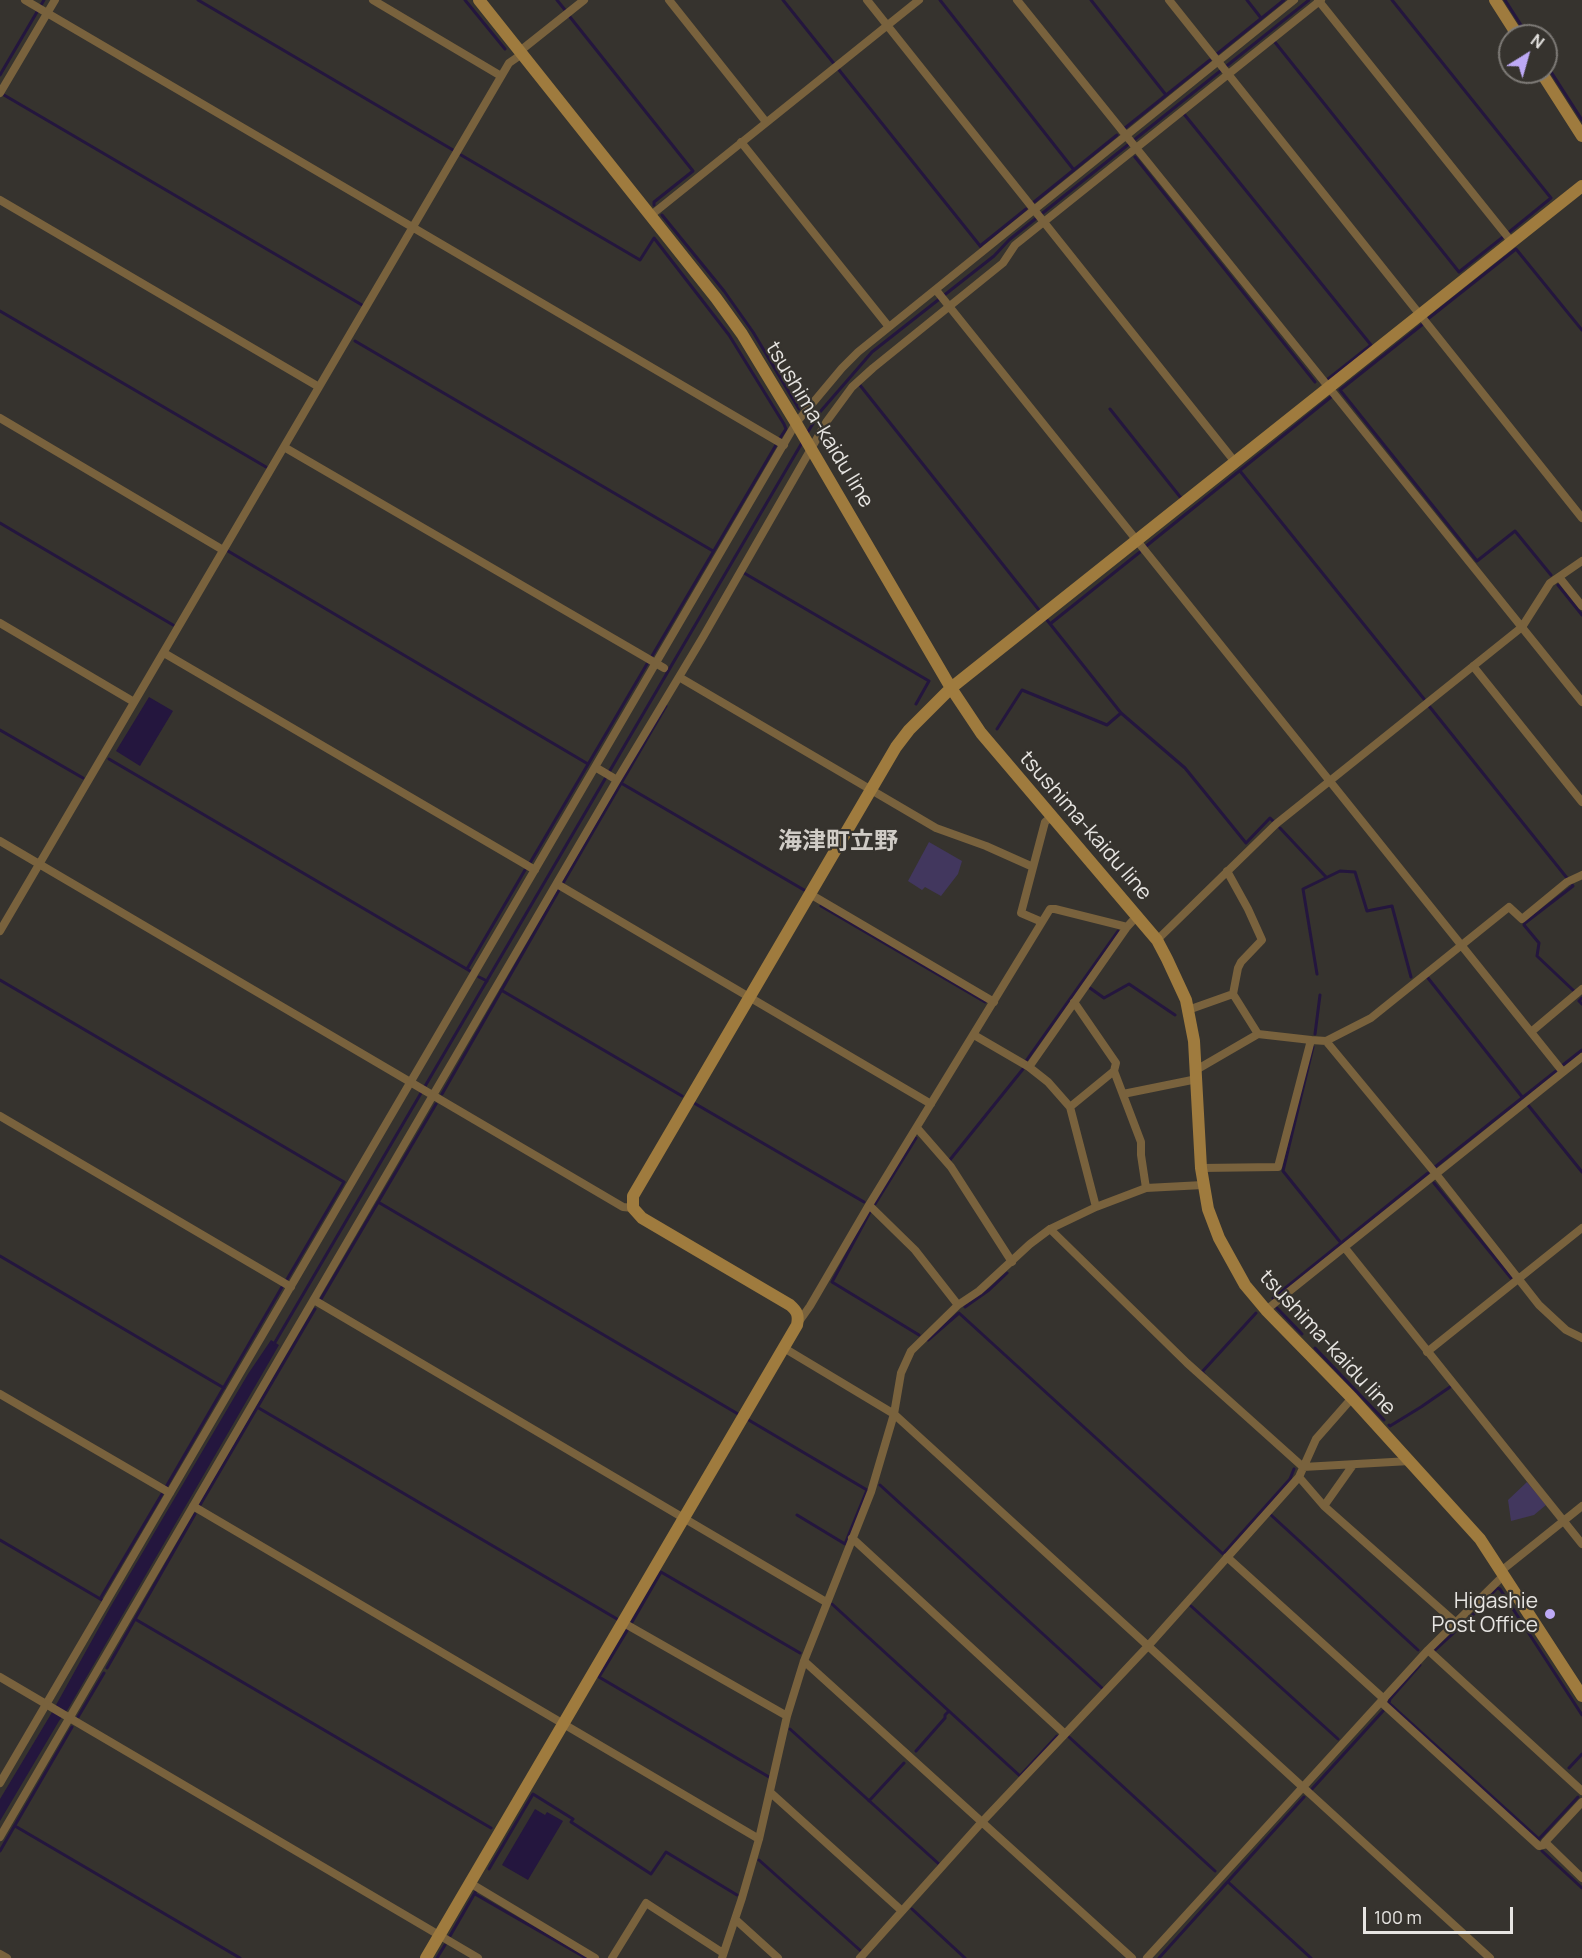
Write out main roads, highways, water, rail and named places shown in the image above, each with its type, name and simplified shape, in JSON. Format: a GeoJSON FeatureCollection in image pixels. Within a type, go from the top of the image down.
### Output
{"type":"FeatureCollection","features":[{"type":"Feature","properties":{"kind":"waterway"},"geometry":{"type":"LineString","coordinates":[[0,75],[44,0]]}},
{"type":"Feature","properties":{"kind":"waterway"},"geometry":{"type":"LineString","coordinates":[[198,0],[453,150]]}},
{"type":"Feature","properties":{"kind":"waterway"},"geometry":{"type":"LineString","coordinates":[[465,0],[505,49]]}},
{"type":"Feature","properties":{"kind":"waterway"},"geometry":{"type":"LineString","coordinates":[[557,0],[565,10]]}},
{"type":"Feature","properties":{"kind":"waterway"},"geometry":{"type":"LineString","coordinates":[[783,0],[981,247]]}},
{"type":"Feature","properties":{"kind":"waterway"},"geometry":{"type":"LineString","coordinates":[[940,0],[1074,170]]}},
{"type":"Feature","properties":{"kind":"waterway"},"geometry":{"type":"LineString","coordinates":[[1091,0],[1166,95]]}},
{"type":"Feature","properties":{"kind":"waterway"},"geometry":{"type":"LineString","coordinates":[[1247,0],[1261,18]]}},
{"type":"Feature","properties":{"kind":"waterway"},"geometry":{"type":"LineString","coordinates":[[1217,54],[1284,0]]}},
{"type":"Feature","properties":{"kind":"waterway"},"geometry":{"type":"LineString","coordinates":[[806,435],[820,412],[872,352],[1309,0]]}},
{"type":"Feature","properties":{"kind":"waterway"},"geometry":{"type":"LineString","coordinates":[[1392,0],[1551,198],[1508,233]]}},
{"type":"Feature","properties":{"kind":"waterway"},"geometry":{"type":"LineString","coordinates":[[1505,0],[1520,24]]}},
{"type":"Feature","properties":{"kind":"waterway"},"geometry":{"type":"LineString","coordinates":[[570,17],[693,171],[654,202],[654,205]]}},
{"type":"Feature","properties":{"kind":"waterway"},"geometry":{"type":"LineString","coordinates":[[1274,41],[1459,272],[1503,237]]}},
{"type":"Feature","properties":{"kind":"waterway"},"geometry":{"type":"LineString","coordinates":[[1125,128],[1210,60]]}},
{"type":"Feature","properties":{"kind":"waterway"},"geometry":{"type":"LineString","coordinates":[[1558,83],[1582,120]]}},
{"type":"Feature","properties":{"kind":"waterway"},"geometry":{"type":"LineString","coordinates":[[4,95],[362,305]]}},
{"type":"Feature","properties":{"kind":"waterway"},"geometry":{"type":"LineString","coordinates":[[1184,114],[1371,345],[1328,379]]}},
{"type":"Feature","properties":{"kind":"waterway"},"geometry":{"type":"LineString","coordinates":[[1034,202],[1117,135]]}},
{"type":"Feature","properties":{"kind":"waterway"},"geometry":{"type":"LineString","coordinates":[[461,155],[640,260],[654,238],[729,335],[784,424],[786,429],[780,438]]}},
{"type":"Feature","properties":{"kind":"waterway"},"geometry":{"type":"LineString","coordinates":[[1135,157],[1315,382]]}},
{"type":"Feature","properties":{"kind":"waterway"},"geometry":{"type":"LineString","coordinates":[[980,246],[1026,209]]}},
{"type":"Feature","properties":{"kind":"waterway"},"geometry":{"type":"LineString","coordinates":[[662,215],[724,291],[753,332],[799,409]]}},
{"type":"Feature","properties":{"kind":"waterway"},"geometry":{"type":"LineString","coordinates":[[1429,318],[1516,249],[1582,330]]}},
{"type":"Feature","properties":{"kind":"waterway"},"geometry":{"type":"LineString","coordinates":[[0,311],[266,467]]}},
{"type":"Feature","properties":{"kind":"waterway"},"geometry":{"type":"LineString","coordinates":[[1423,324],[1340,390],[1477,561],[1515,531],[1551,575]]}},
{"type":"Feature","properties":{"kind":"waterway"},"geometry":{"type":"LineString","coordinates":[[355,341],[713,551]]}},
{"type":"Feature","properties":{"kind":"waterway"},"geometry":{"type":"LineString","coordinates":[[859,384],[1039,610]]}},
{"type":"Feature","properties":{"kind":"waterway"},"geometry":{"type":"LineString","coordinates":[[1145,547],[1331,397]]}},
{"type":"Feature","properties":{"kind":"waterway"},"geometry":{"type":"LineString","coordinates":[[1110,409],[1181,498]]}},
{"type":"Feature","properties":{"kind":"waterway"},"geometry":{"type":"LineString","coordinates":[[274,1344],[803,441]]}},
{"type":"Feature","properties":{"kind":"waterway"},"geometry":{"type":"LineString","coordinates":[[652,656],[776,445]]}},
{"type":"Feature","properties":{"kind":"waterway"},"geometry":{"type":"LineString","coordinates":[[1240,471],[1424,699]]}},
{"type":"Feature","properties":{"kind":"waterway"},"geometry":{"type":"LineString","coordinates":[[0,523],[173,625]]}},
{"type":"Feature","properties":{"kind":"waterway"},"geometry":{"type":"LineString","coordinates":[[228,551],[588,764]]}},
{"type":"Feature","properties":{"kind":"waterway"},"geometry":{"type":"LineString","coordinates":[[1050,624],[1140,552]]}},
{"type":"Feature","properties":{"kind":"waterway"},"geometry":{"type":"LineString","coordinates":[[744,573],[929,681],[916,704]]}},
{"type":"Feature","properties":{"kind":"waterway"},"geometry":{"type":"LineString","coordinates":[[1558,585],[1582,615]]}},
{"type":"Feature","properties":{"kind":"waterway"},"geometry":{"type":"LineString","coordinates":[[1047,620],[1121,713],[1185,768],[1246,843],[1270,818],[1273,821]]}},
{"type":"Feature","properties":{"kind":"waterway"},"geometry":{"type":"LineString","coordinates":[[530,863],[647,664]]}},
{"type":"Feature","properties":{"kind":"waterway"},"geometry":{"type":"LineString","coordinates":[[997,729],[1022,690],[1107,725],[1121,713]]}},
{"type":"Feature","properties":{"kind":"waterway"},"geometry":{"type":"LineString","coordinates":[[563,883],[666,706]]}},
{"type":"Feature","properties":{"kind":"waterway"},"geometry":{"type":"LineString","coordinates":[[1429,706],[1567,878]]}},
{"type":"Feature","properties":{"kind":"waterway"},"geometry":{"type":"LineString","coordinates":[[0,730],[83,778]]}},
{"type":"Feature","properties":{"kind":"waterway"},"geometry":{"type":"LineString","coordinates":[[109,759],[470,971]]}},
{"type":"Feature","properties":{"kind":"waterway"},"geometry":{"type":"LineString","coordinates":[[621,783],[804,890]]}},
{"type":"Feature","properties":{"kind":"waterway"},"geometry":{"type":"LineString","coordinates":[[1280,828],[1326,877]]}},
{"type":"Feature","properties":{"kind":"waterway"},"geometry":{"type":"LineString","coordinates":[[467,969],[525,870]]}},
{"type":"Feature","properties":{"kind":"waterway"},"geometry":{"type":"LineString","coordinates":[[1317,974],[1303,889],[1340,871],[1355,872],[1367,911],[1392,906],[1411,977]]}},
{"type":"Feature","properties":{"kind":"waterway"},"geometry":{"type":"LineString","coordinates":[[1571,883],[1573,886],[1524,925],[1539,943],[1537,956],[1574,991]]}},
{"type":"Feature","properties":{"kind":"waterway"},"geometry":{"type":"LineString","coordinates":[[442,1094],[559,890]]}},
{"type":"Feature","properties":{"kind":"waterway"},"geometry":{"type":"LineString","coordinates":[[821,906],[985,1002]]}},
{"type":"Feature","properties":{"kind":"waterway"},"geometry":{"type":"LineString","coordinates":[[1026,1061],[1118,931]]}},
{"type":"Feature","properties":{"kind":"waterway"},"geometry":{"type":"LineString","coordinates":[[479,977],[487,981]]}},
{"type":"Feature","properties":{"kind":"waterway"},"geometry":{"type":"LineString","coordinates":[[1428,978],[1523,1098]]}},
{"type":"Feature","properties":{"kind":"waterway"},"geometry":{"type":"LineString","coordinates":[[0,980],[344,1182],[286,1281]]}},
{"type":"Feature","properties":{"kind":"waterway"},"geometry":{"type":"LineString","coordinates":[[1090,988],[1104,998],[1129,984],[1175,1015]]}},
{"type":"Feature","properties":{"kind":"waterway"},"geometry":{"type":"LineString","coordinates":[[501,990],[682,1096]]}},
{"type":"Feature","properties":{"kind":"waterway"},"geometry":{"type":"LineString","coordinates":[[1315,1034],[1320,995]]}},
{"type":"Feature","properties":{"kind":"waterway"},"geometry":{"type":"LineString","coordinates":[[1582,998],[1579,1001],[1582,1004]]}},
{"type":"Feature","properties":{"kind":"waterway"},"geometry":{"type":"LineString","coordinates":[[1313,1047],[1283,1171],[1341,1243]]}},
{"type":"Feature","properties":{"kind":"waterway"},"geometry":{"type":"LineString","coordinates":[[1563,1065],[1582,1050]]}},
{"type":"Feature","properties":{"kind":"waterway"},"geometry":{"type":"LineString","coordinates":[[949,1161],[1023,1069]]}},
{"type":"Feature","properties":{"kind":"waterway"},"geometry":{"type":"LineString","coordinates":[[1435,1167],[1556,1071]]}},
{"type":"Feature","properties":{"kind":"waterway"},"geometry":{"type":"LineString","coordinates":[[694,1103],[864,1202]]}},
{"type":"Feature","properties":{"kind":"waterway"},"geometry":{"type":"LineString","coordinates":[[321,1299],[436,1104]]}},
{"type":"Feature","properties":{"kind":"waterway"},"geometry":{"type":"LineString","coordinates":[[1528,1105],[1582,1172]]}},
{"type":"Feature","properties":{"kind":"waterway"},"geometry":{"type":"LineString","coordinates":[[875,1204],[916,1138]]}},
{"type":"Feature","properties":{"kind":"waterway"},"geometry":{"type":"LineString","coordinates":[[1273,1298],[1428,1173]]}},
{"type":"Feature","properties":{"kind":"waterway"},"geometry":{"type":"LineString","coordinates":[[1434,1183],[1511,1278]]}},
{"type":"Feature","properties":{"kind":"waterway"},"geometry":{"type":"LineString","coordinates":[[378,1202],[738,1414]]}},
{"type":"Feature","properties":{"kind":"waterway"},"geometry":{"type":"LineString","coordinates":[[870,1212],[832,1282],[919,1335]]}},
{"type":"Feature","properties":{"kind":"waterway"},"geometry":{"type":"LineString","coordinates":[[0,1256],[224,1388]]}},
{"type":"Feature","properties":{"kind":"waterway"},"geometry":{"type":"LineString","coordinates":[[965,1307],[989,1290],[1007,1273]]}},
{"type":"Feature","properties":{"kind":"waterway"},"geometry":{"type":"LineString","coordinates":[[166,1487],[282,1287]]}},
{"type":"Feature","properties":{"kind":"waterway"},"geometry":{"type":"LineString","coordinates":[[1277,1308],[1302,1334]]}},
{"type":"Feature","properties":{"kind":"waterway"},"geometry":{"type":"LineString","coordinates":[[200,1505],[315,1309]]}},
{"type":"Feature","properties":{"kind":"waterway"},"geometry":{"type":"LineString","coordinates":[[926,1339],[928,1340],[959,1313],[1223,1554],[1290,1479],[1294,1469]]}},
{"type":"Feature","properties":{"kind":"waterway"},"geometry":{"type":"LineString","coordinates":[[1204,1374],[1202,1372],[1256,1313]]}},
{"type":"Feature","properties":{"kind":"waterway"},"geometry":{"type":"LineString","coordinates":[[1315,1348],[1384,1420]]}},
{"type":"Feature","properties":{"kind":"waterway"},"geometry":{"type":"LineString","coordinates":[[1389,1425],[1450,1387]]}},
{"type":"Feature","properties":{"kind":"waterway"},"geometry":{"type":"LineString","coordinates":[[257,1407],[617,1619]]}},
{"type":"Feature","properties":{"kind":"waterway"},"geometry":{"type":"LineString","coordinates":[[747,1419],[867,1490],[845,1544],[797,1515]]}},
{"type":"Feature","properties":{"kind":"waterway"},"geometry":{"type":"LineString","coordinates":[[880,1485],[1102,1688]]}},
{"type":"Feature","properties":{"kind":"waterway"},"geometry":{"type":"LineString","coordinates":[[100,1599],[162,1494]]}},
{"type":"Feature","properties":{"kind":"waterway"},"geometry":{"type":"LineString","coordinates":[[107,1668],[195,1514]]}},
{"type":"Feature","properties":{"kind":"waterway"},"geometry":{"type":"LineString","coordinates":[[1271,1515],[1418,1650]]}},
{"type":"Feature","properties":{"kind":"waterway"},"geometry":{"type":"LineString","coordinates":[[0,1540],[102,1600]]}},
{"type":"Feature","properties":{"kind":"waterway"},"geometry":{"type":"LineString","coordinates":[[632,1622],[661,1572],[800,1653]]}},
{"type":"Feature","properties":{"kind":"waterway"},"geometry":{"type":"LineString","coordinates":[[1434,1651],[1471,1617],[1497,1588],[1500,1589],[1582,1715]]}},
{"type":"Feature","properties":{"kind":"waterway"},"geometry":{"type":"LineString","coordinates":[[832,1604],[1020,1776],[1057,1736]]}},
{"type":"Feature","properties":{"kind":"waterway"},"geometry":{"type":"LineString","coordinates":[[1191,1606],[1338,1739]]}},
{"type":"Feature","properties":{"kind":"waterway"},"geometry":{"type":"LineString","coordinates":[[135,1619],[491,1828]]}},
{"type":"Feature","properties":{"kind":"waterway"},"geometry":{"type":"LineString","coordinates":[[628,1629],[599,1677],[769,1777]]}},
{"type":"Feature","properties":{"kind":"waterway"},"geometry":{"type":"LineString","coordinates":[[1389,1703],[1420,1665]]}},
{"type":"Feature","properties":{"kind":"waterway"},"geometry":{"type":"LineString","coordinates":[[78,1717],[104,1673]]}},
{"type":"Feature","properties":{"kind":"waterway"},"geometry":{"type":"LineString","coordinates":[[1389,1703],[1539,1839],[1578,1797]]}},
{"type":"Feature","properties":{"kind":"waterway"},"geometry":{"type":"LineString","coordinates":[[916,1751],[949,1711]]}},
{"type":"Feature","properties":{"kind":"waterway"},"geometry":{"type":"LineString","coordinates":[[1312,1789],[1383,1711]]}},
{"type":"Feature","properties":{"kind":"waterway"},"geometry":{"type":"LineString","coordinates":[[0,1851],[72,1727]]}},
{"type":"Feature","properties":{"kind":"waterway"},"geometry":{"type":"LineString","coordinates":[[790,1729],[940,1865],[938,1867]]}},
{"type":"Feature","properties":{"kind":"waterway"},"geometry":{"type":"LineString","coordinates":[[1069,1737],[1215,1871]]}},
{"type":"Feature","properties":{"kind":"waterway"},"geometry":{"type":"LineString","coordinates":[[1569,1768],[1582,1754]]}},
{"type":"Feature","properties":{"kind":"waterway"},"geometry":{"type":"LineString","coordinates":[[869,1801],[904,1763]]}},
{"type":"Feature","properties":{"kind":"waterway"},"geometry":{"type":"LineString","coordinates":[[489,1869],[533,1794],[573,1819],[571,1822],[651,1874],[666,1852],[737,1895]]}},
{"type":"Feature","properties":{"kind":"waterway"},"geometry":{"type":"LineString","coordinates":[[1159,1958],[1304,1797]]}},
{"type":"Feature","properties":{"kind":"waterway"},"geometry":{"type":"LineString","coordinates":[[15,1826],[240,1958]]}},
{"type":"Feature","properties":{"kind":"waterway"},"geometry":{"type":"LineString","coordinates":[[1542,1851],[1582,1888]]}},
{"type":"Feature","properties":{"kind":"waterway"},"geometry":{"type":"LineString","coordinates":[[759,1860],[862,1952]]}},
{"type":"Feature","properties":{"kind":"waterway"},"geometry":{"type":"LineString","coordinates":[[1228,1882],[1311,1958]]}},
{"type":"Feature","properties":{"kind":"waterway"},"geometry":{"type":"LineString","coordinates":[[450,1936],[476,1891]]}},
{"type":"Feature","properties":{"kind":"waterway"},"geometry":{"type":"LineString","coordinates":[[475,1894],[586,1958]]}},
{"type":"Feature","properties":{"kind":"waterway"},"geometry":{"type":"LineString","coordinates":[[912,1909],[965,1958]]}},
{"type":"Feature","properties":{"kind":"waterway"},"geometry":{"type":"LineString","coordinates":[[437,1958],[445,1945]]}},
{"type":"Feature","properties":{"kind":"place","name":"Higashie Post Office"},"geometry":{"type":"Point","coordinates":[1550,1614]}},
{"type":"Feature","properties":{"kind":"district","name":"海津町立野"},"geometry":{"type":"Point","coordinates":[838,842]}}]}
